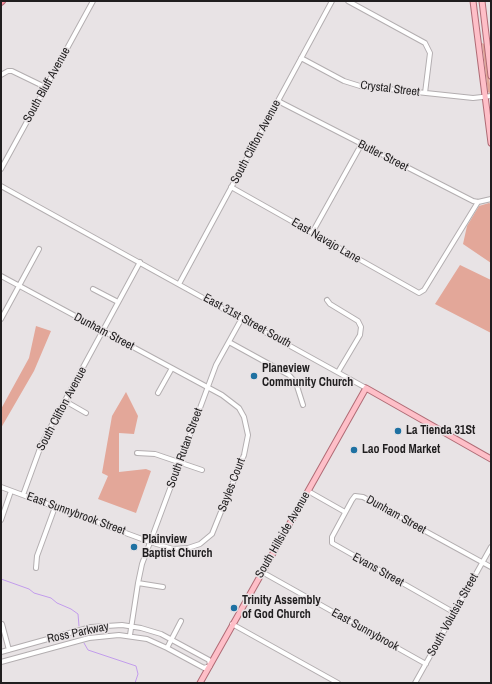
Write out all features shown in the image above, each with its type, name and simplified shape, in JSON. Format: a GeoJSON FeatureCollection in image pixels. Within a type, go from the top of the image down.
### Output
{"type":"FeatureCollection","features":[{"type":"Feature","properties":{"kind":"main road"},"geometry":{"type":"LineString","coordinates":[[473,1],[491,143]]}},
{"type":"Feature","properties":{"kind":"main road"},"geometry":{"type":"LineString","coordinates":[[482,1],[491,76]]}},
{"type":"Feature","properties":{"kind":"main road","name":"East 31st Street South"},"geometry":{"type":"LineString","coordinates":[[366,388],[491,459]]}},
{"type":"Feature","properties":{"kind":"main road","name":"South Hillside Avenue"},"geometry":{"type":"LineString","coordinates":[[200,683],[366,388]]}},
{"type":"Feature","properties":{"kind":"street","name":"South Bluff Avenue"},"geometry":{"type":"LineString","coordinates":[[1,169],[93,1]]}},
{"type":"Feature","properties":{"kind":"street","name":"South Clifton Avenue"},"geometry":{"type":"LineString","coordinates":[[179,284],[332,1]]}},
{"type":"Feature","properties":{"kind":"street"},"geometry":{"type":"LineString","coordinates":[[348,1],[425,43],[430,53],[425,93]]}},
{"type":"Feature","properties":{"kind":"street","name":"Crystal Street"},"geometry":{"type":"LineString","coordinates":[[301,58],[350,84],[473,98],[491,96]]}},
{"type":"Feature","properties":{"kind":"street"},"geometry":{"type":"LineString","coordinates":[[1,75],[8,71],[12,71],[45,87]]}},
{"type":"Feature","properties":{"kind":"street","name":"Butler Street"},"geometry":{"type":"LineString","coordinates":[[278,101],[451,191],[478,202]]}},
{"type":"Feature","properties":{"kind":"street"},"geometry":{"type":"LineString","coordinates":[[312,233],[361,145]]}},
{"type":"Feature","properties":{"kind":"street","name":"East 31st Street South"},"geometry":{"type":"LineString","coordinates":[[1,186],[242,318],[366,388]]}},
{"type":"Feature","properties":{"kind":"street","name":"East Navajo Lane"},"geometry":{"type":"LineString","coordinates":[[231,188],[408,288],[421,293],[478,202]]}},
{"type":"Feature","properties":{"kind":"street"},"geometry":{"type":"LineString","coordinates":[[478,202],[491,199]]}},
{"type":"Feature","properties":{"kind":"street"},"geometry":{"type":"LineString","coordinates":[[1,319],[39,249]]}},
{"type":"Feature","properties":{"kind":"street","name":"South Clifton Avenue"},"geometry":{"type":"LineString","coordinates":[[23,495],[41,446],[140,262]]}},
{"type":"Feature","properties":{"kind":"street","name":"Dunham Street"},"geometry":{"type":"LineString","coordinates":[[1,276],[208,387]]}},
{"type":"Feature","properties":{"kind":"street"},"geometry":{"type":"LineString","coordinates":[[93,288],[118,302]]}},
{"type":"Feature","properties":{"kind":"street"},"geometry":{"type":"LineString","coordinates":[[327,300],[330,304],[358,320],[361,327],[360,335],[338,372]]}},
{"type":"Feature","properties":{"kind":"street","name":"South Rutan Street"},"geometry":{"type":"LineString","coordinates":[[130,636],[138,583],[150,542],[216,365],[242,318]]}},
{"type":"Feature","properties":{"kind":"street"},"geometry":{"type":"LineString","coordinates":[[361,327],[367,326]]}},
{"type":"Feature","properties":{"kind":"street"},"geometry":{"type":"LineString","coordinates":[[229,342],[289,376],[296,383],[303,405]]}},
{"type":"Feature","properties":{"kind":"street"},"geometry":{"type":"LineString","coordinates":[[158,393],[172,368]]}},
{"type":"Feature","properties":{"kind":"street","name":"Sayles Court"},"geometry":{"type":"LineString","coordinates":[[150,542],[173,549],[181,549],[200,544],[212,534],[244,455],[248,435],[244,417],[232,401],[208,387]]}},
{"type":"Feature","properties":{"kind":"street"},"geometry":{"type":"LineString","coordinates":[[65,401],[86,413]]}},
{"type":"Feature","properties":{"kind":"street"},"geometry":{"type":"LineString","coordinates":[[137,453],[155,454],[202,470]]}},
{"type":"Feature","properties":{"kind":"street","name":"East Sunnybrook Street"},"geometry":{"type":"LineString","coordinates":[[1,487],[150,542]]}},
{"type":"Feature","properties":{"kind":"street"},"geometry":{"type":"LineString","coordinates":[[1,520],[11,491]]}},
{"type":"Feature","properties":{"kind":"street"},"geometry":{"type":"LineString","coordinates":[[308,491],[345,512]]}},
{"type":"Feature","properties":{"kind":"street","name":"Dunham Street"},"geometry":{"type":"LineString","coordinates":[[345,512],[355,496],[363,497],[491,567]]}},
{"type":"Feature","properties":{"kind":"street"},"geometry":{"type":"LineString","coordinates":[[36,568],[37,556],[55,507]]}},
{"type":"Feature","properties":{"kind":"street","name":"Evans Street"},"geometry":{"type":"LineString","coordinates":[[345,512],[332,537],[332,543],[455,613]]}},
{"type":"Feature","properties":{"kind":"street","name":"South Volutsia Street"},"geometry":{"type":"LineString","coordinates":[[415,683],[491,547]]}},
{"type":"Feature","properties":{"kind":"street","name":"East Sunnybrook"},"geometry":{"type":"LineString","coordinates":[[262,572],[426,664]]}},
{"type":"Feature","properties":{"kind":"street"},"geometry":{"type":"LineString","coordinates":[[138,583],[163,588]]}},
{"type":"Feature","properties":{"kind":"street"},"geometry":{"type":"LineString","coordinates":[[167,648],[181,621]]}},
{"type":"Feature","properties":{"kind":"street"},"geometry":{"type":"LineString","coordinates":[[2,624],[9,650]]}},
{"type":"Feature","properties":{"kind":"street"},"geometry":{"type":"LineString","coordinates":[[232,624],[338,683]]}},
{"type":"Feature","properties":{"kind":"street","name":"Ross Parkway"},"geometry":{"type":"LineString","coordinates":[[1,652],[91,627],[112,625],[132,626],[151,630],[172,639],[209,660],[210,666],[204,668],[147,639],[130,636],[108,635],[94,637],[1,662]]}},
{"type":"Feature","properties":{"kind":"shaded area"},"geometry":{"type":"Polygon","coordinates":[[[482,43],[484,44],[487,58],[491,94],[488,92],[482,43]]]}},
{"type":"Feature","properties":{"kind":"shaded area"},"geometry":{"type":"Polygon","coordinates":[[[489,203],[491,204],[491,263],[463,244],[467,226],[479,206],[489,203]]]}},
{"type":"Feature","properties":{"kind":"shaded area"},"geometry":{"type":"Polygon","coordinates":[[[460,265],[491,280],[491,333],[435,304],[460,265]]]}},
{"type":"Feature","properties":{"kind":"shaded area"},"geometry":{"type":"Polygon","coordinates":[[[36,326],[51,331],[34,371],[1,428],[1,409],[29,358],[36,326]]]}},
{"type":"Feature","properties":{"kind":"shaded area"},"geometry":{"type":"Polygon","coordinates":[[[126,392],[138,416],[134,434],[119,433],[119,472],[146,469],[151,471],[136,513],[98,499],[108,476],[102,473],[112,416],[126,392]]]}},
{"type":"Feature","properties":{"kind":"waterway"},"geometry":{"type":"LineString","coordinates":[[1,579],[29,589],[34,593],[51,598],[57,603],[71,609],[78,614],[79,626]]}},
{"type":"Feature","properties":{"kind":"waterway"},"geometry":{"type":"LineString","coordinates":[[84,643],[88,650],[136,666],[138,674],[135,683]]}},
{"type":"Feature","properties":{"kind":"place","name":"Planeview Community Church"},"geometry":{"type":"Point","coordinates":[254,376]}},
{"type":"Feature","properties":{"kind":"place","name":"La Tienda 31St"},"geometry":{"type":"Point","coordinates":[398,431]}},
{"type":"Feature","properties":{"kind":"place","name":"Lao Food Market"},"geometry":{"type":"Point","coordinates":[354,450]}},
{"type":"Feature","properties":{"kind":"place","name":"Plainview Baptist Church"},"geometry":{"type":"Point","coordinates":[134,547]}},
{"type":"Feature","properties":{"kind":"place","name":"Trinity Assembly of God Church"},"geometry":{"type":"Point","coordinates":[234,608]}}]}
